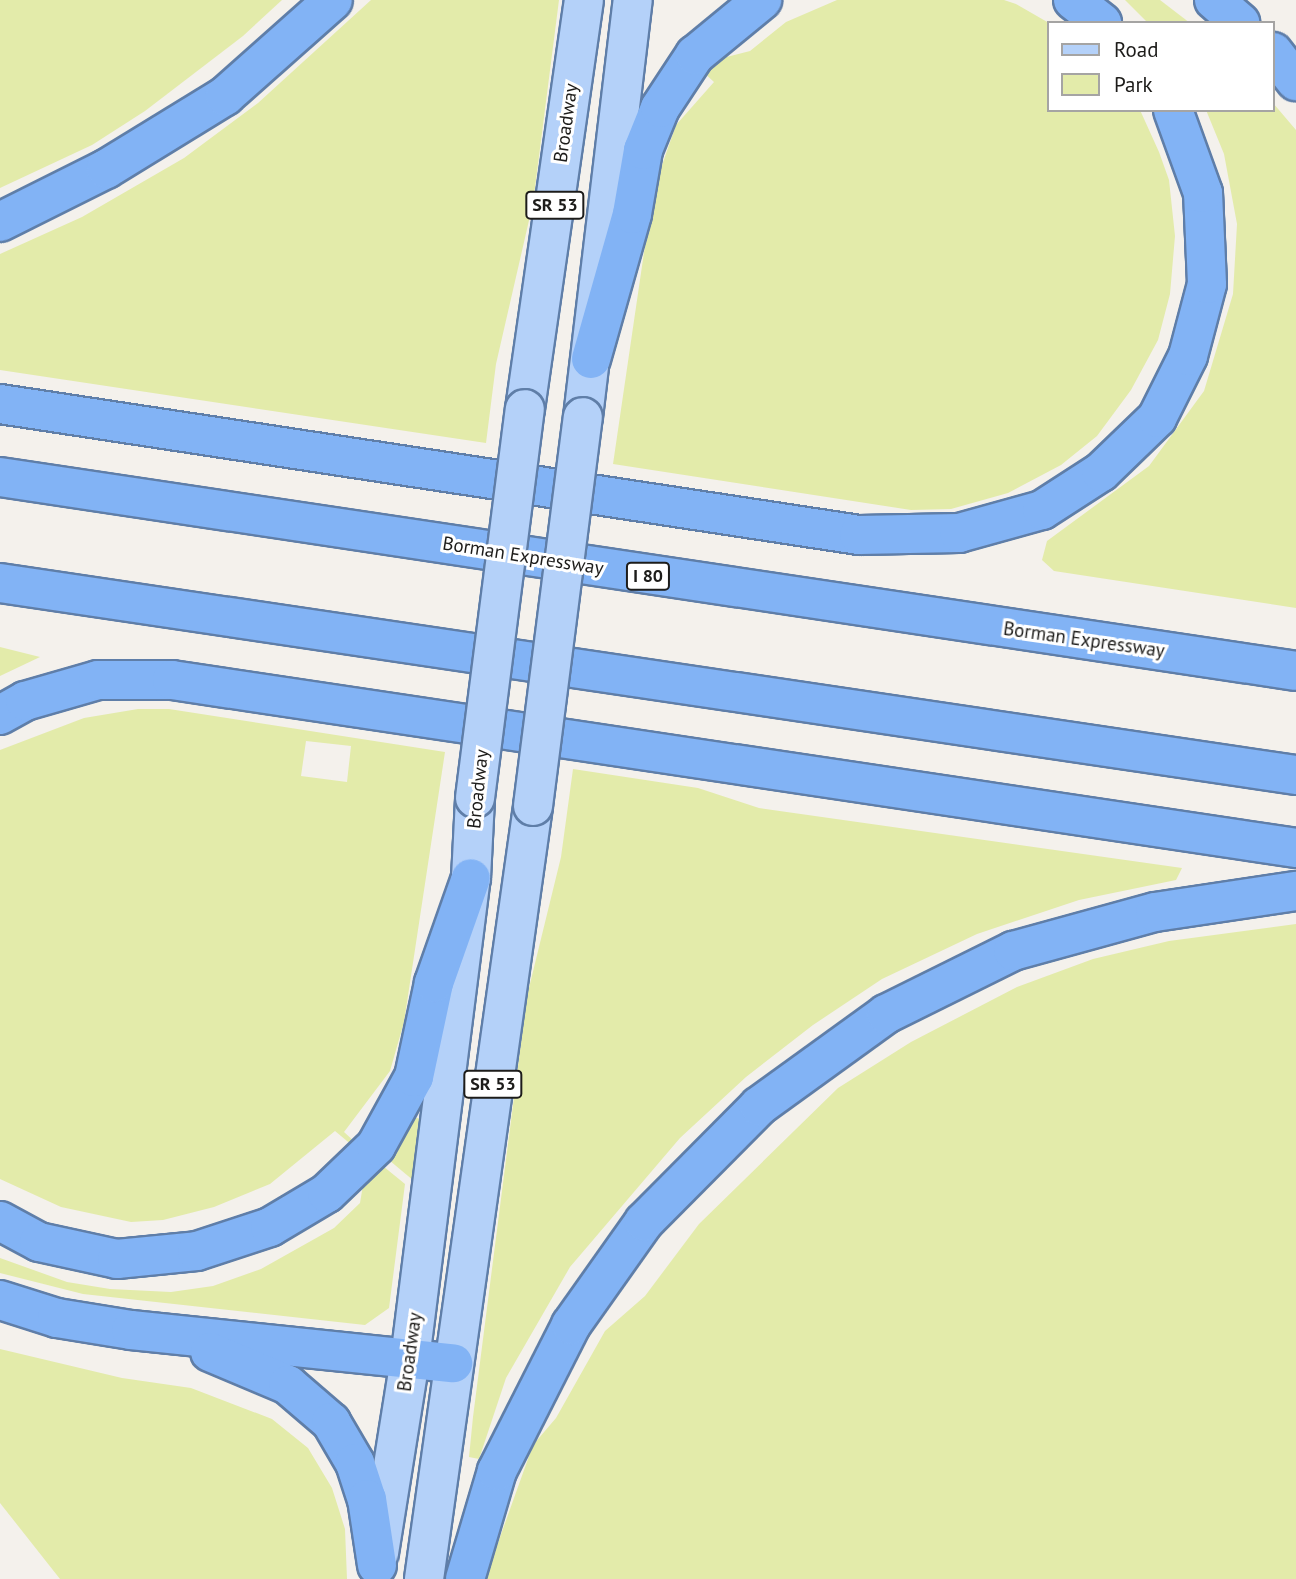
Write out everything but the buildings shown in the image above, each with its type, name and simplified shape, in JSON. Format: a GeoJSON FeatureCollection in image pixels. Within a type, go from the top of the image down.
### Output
{"type":"FeatureCollection","features":[{"type":"Feature","properties":{"kind":"highway"},"geometry":{"type":"LineString","coordinates":[[0,222],[106,169],[225,96],[333,0]]}},
{"type":"Feature","properties":{"kind":"highway"},"geometry":{"type":"LineString","coordinates":[[591,359],[632,214],[643,150],[660,108],[695,55],[762,0]]}},
{"type":"Feature","properties":{"kind":"highway"},"geometry":{"type":"LineString","coordinates":[[1073,0],[1099,21]]}},
{"type":"Feature","properties":{"kind":"highway"},"geometry":{"type":"LineString","coordinates":[[1214,0],[1238,21]]}},
{"type":"Feature","properties":{"kind":"highway"},"geometry":{"type":"LineString","coordinates":[[1275,55],[1296,81]]}},
{"type":"Feature","properties":{"kind":"highway"},"geometry":{"type":"LineString","coordinates":[[0,404],[859,535],[959,533],[1042,510],[1101,472],[1157,418],[1188,356],[1207,284],[1203,193],[1175,112]]}},
{"type":"Feature","properties":{"kind":"highway","name":"Borman Expressway"},"geometry":{"type":"LineString","coordinates":[[0,477],[1296,671]]}},
{"type":"Feature","properties":{"kind":"highway"},"geometry":{"type":"LineString","coordinates":[[0,583],[1296,775]]}},
{"type":"Feature","properties":{"kind":"highway"},"geometry":{"type":"LineString","coordinates":[[0,715],[25,701],[98,680],[172,680],[1296,848]]}},
{"type":"Feature","properties":{"kind":"highway"},"geometry":{"type":"LineString","coordinates":[[0,1220],[39,1242],[117,1259],[197,1251],[270,1227],[327,1193],[376,1146],[414,1077],[435,983],[471,878]]}},
{"type":"Feature","properties":{"kind":"highway"},"geometry":{"type":"LineString","coordinates":[[465,1579],[502,1460],[571,1325],[644,1222],[759,1107],[886,1014],[1013,951],[1155,912],[1296,891]]}},
{"type":"Feature","properties":{"kind":"highway"},"geometry":{"type":"LineString","coordinates":[[0,1300],[57,1318],[131,1330],[453,1363]]}},
{"type":"Feature","properties":{"kind":"highway"},"geometry":{"type":"LineString","coordinates":[[131,1330],[233,1359],[288,1385],[331,1422],[355,1463],[367,1499],[376,1572]]}},
{"type":"Feature","properties":{"kind":"main road","name":"Broadway"},"geometry":{"type":"LineString","coordinates":[[376,1572],[410,1359],[471,878],[475,798],[525,410],[584,0]]}},
{"type":"Feature","properties":{"kind":"main road","name":"SR 53"},"geometry":{"type":"LineString","coordinates":[[424,1579],[533,806],[634,0]]}},
{"type":"Feature","properties":{"kind":"green space"},"geometry":{"type":"Polygon","coordinates":[[[0,0],[282,0],[243,36],[145,111],[92,145],[0,188],[0,0]]]}},
{"type":"Feature","properties":{"kind":"green space"},"geometry":{"type":"Polygon","coordinates":[[[371,0],[559,0],[533,203],[496,364],[486,443],[0,370],[0,254],[82,217],[184,158],[258,103],[371,0]]]}},
{"type":"Feature","properties":{"kind":"green space"},"geometry":{"type":"Polygon","coordinates":[[[837,0],[1004,0],[1048,22],[1048,112],[1141,112],[1169,180],[1175,236],[1170,294],[1158,340],[1131,390],[1097,436],[1061,465],[1008,493],[951,509],[911,510],[613,464],[653,191],[676,125],[714,82],[702,71],[711,61],[750,51],[786,22],[837,0]]]}},
{"type":"Feature","properties":{"kind":"green space"},"geometry":{"type":"Polygon","coordinates":[[[1125,0],[1160,0],[1187,21],[1146,21],[1125,0]]]}},
{"type":"Feature","properties":{"kind":"green space"},"geometry":{"type":"Polygon","coordinates":[[[1275,105],[1296,130],[1296,608],[1054,571],[1042,560],[1047,541],[1149,466],[1204,391],[1233,294],[1237,224],[1224,154],[1207,112],[1275,112],[1275,105]]]}},
{"type":"Feature","properties":{"kind":"green space"},"geometry":{"type":"Polygon","coordinates":[[[0,647],[40,657],[0,676],[0,647]]]}},
{"type":"Feature","properties":{"kind":"green space"},"geometry":{"type":"Polygon","coordinates":[[[138,709],[169,709],[445,752],[404,1022],[390,1071],[344,1132],[356,1143],[353,1146],[335,1131],[270,1184],[214,1207],[163,1220],[131,1222],[61,1207],[0,1179],[0,750],[84,718],[138,709]],[[306,741],[301,776],[347,782],[351,746],[306,741]]]}},
{"type":"Feature","properties":{"kind":"green space"},"geometry":{"type":"Polygon","coordinates":[[[573,769],[698,788],[759,808],[1182,868],[1176,880],[1079,900],[977,934],[882,979],[813,1025],[746,1077],[680,1138],[570,1267],[506,1378],[479,1459],[469,1457],[473,1417],[527,996],[561,857],[573,769]]]}},
{"type":"Feature","properties":{"kind":"green space"},"geometry":{"type":"Polygon","coordinates":[[[1296,924],[1296,1579],[485,1579],[533,1445],[556,1418],[605,1331],[645,1296],[699,1224],[838,1088],[911,1042],[1017,987],[1093,959],[1169,941],[1296,924]]]}},
{"type":"Feature","properties":{"kind":"green space"},"geometry":{"type":"Polygon","coordinates":[[[409,1116],[421,1119],[414,1181],[383,1155],[409,1116]]]}},
{"type":"Feature","properties":{"kind":"green space"},"geometry":{"type":"Polygon","coordinates":[[[378,1162],[405,1184],[389,1308],[365,1325],[83,1294],[0,1273],[0,1258],[67,1282],[110,1289],[171,1292],[213,1286],[261,1269],[334,1228],[360,1203],[364,1179],[378,1162]]]}},
{"type":"Feature","properties":{"kind":"green space"},"geometry":{"type":"Polygon","coordinates":[[[0,1349],[122,1378],[191,1388],[272,1419],[308,1448],[332,1488],[345,1529],[347,1579],[60,1579],[0,1503],[0,1349]]]}}]}
